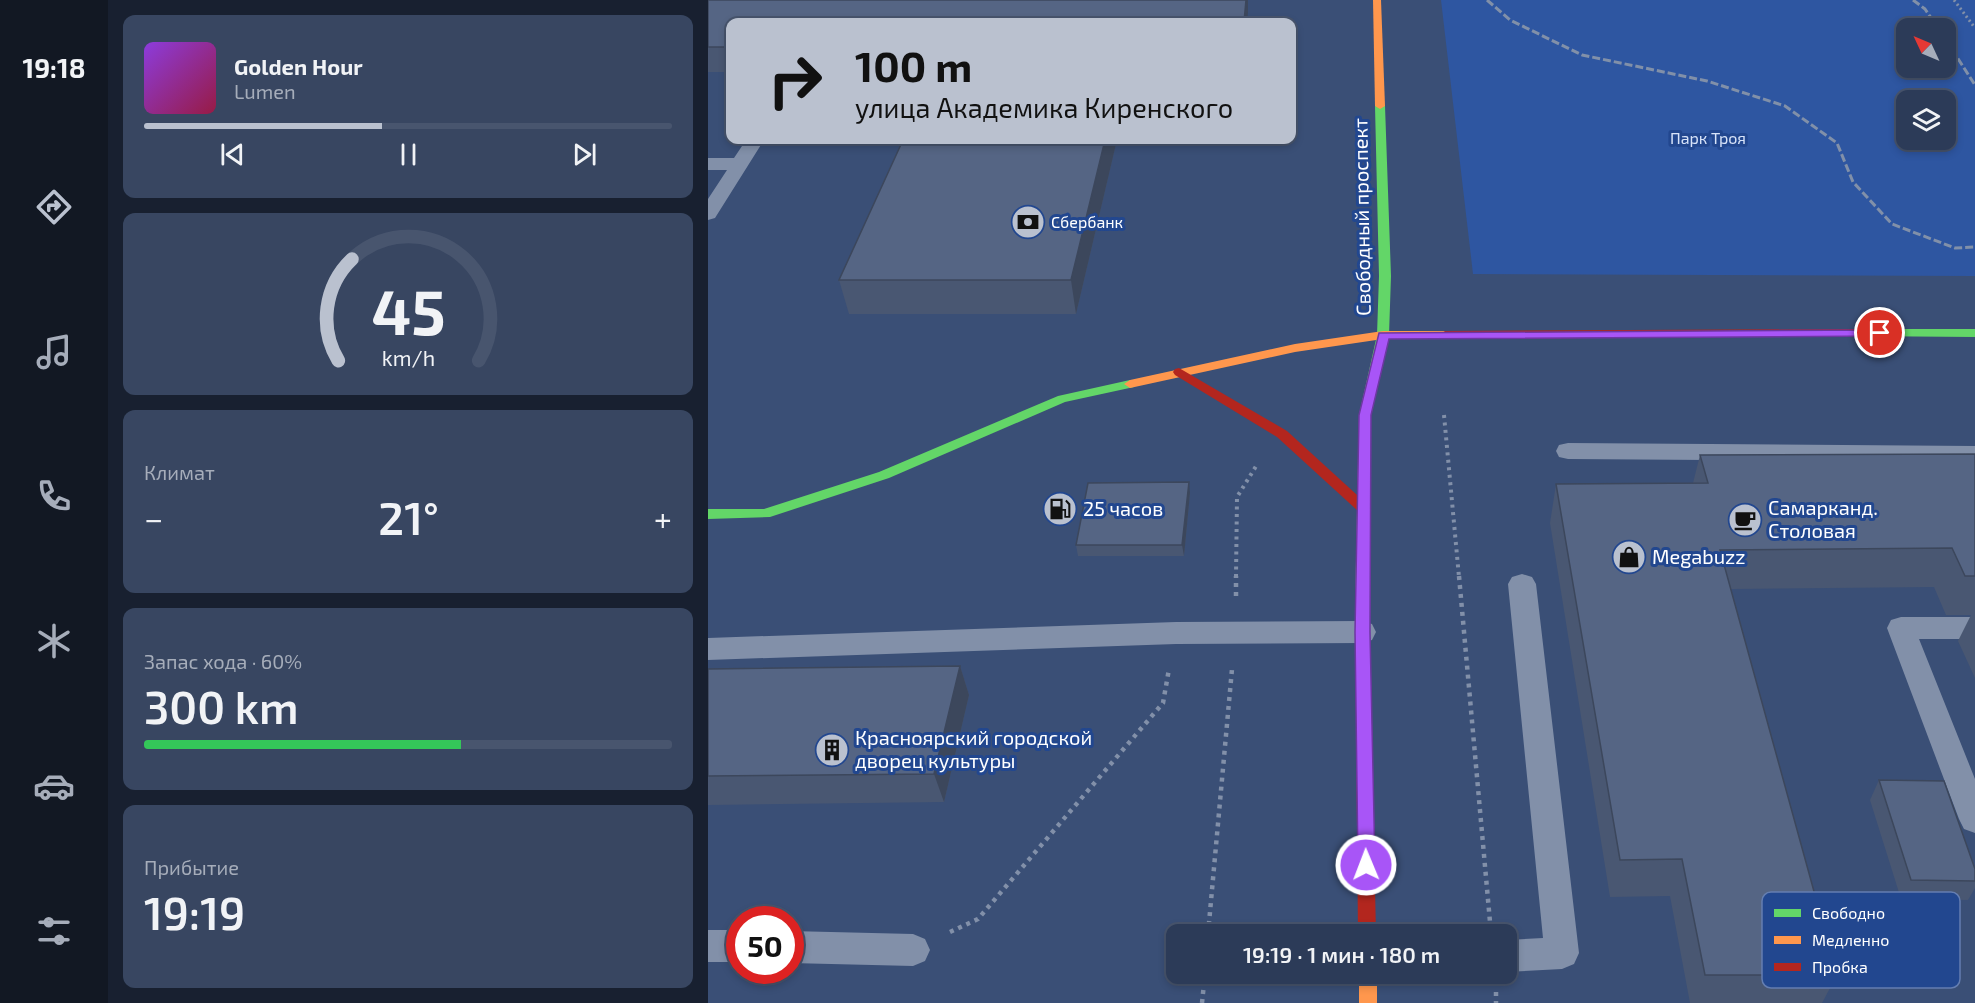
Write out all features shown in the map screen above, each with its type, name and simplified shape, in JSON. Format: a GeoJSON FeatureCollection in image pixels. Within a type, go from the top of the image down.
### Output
{"type":"FeatureCollection","features":[{"type":"Feature","properties":{"kind":"main road","name":"Свободный проспект"},"geometry":{"type":"LineString","coordinates":[[1368,924],[1362,632],[1365,415],[1383,335],[1385,276],[1377,0]]}},
{"type":"Feature","properties":{"kind":"main road"},"geometry":{"type":"LineString","coordinates":[[708,514],[765,514],[884,475],[1062,399],[1295,348],[1383,335],[1975,333]]}},
{"type":"Feature","properties":{"kind":"main road"},"geometry":{"type":"LineString","coordinates":[[1179,372],[1282,434],[1364,508]]}},
{"type":"Feature","properties":{"kind":"main road"},"geometry":{"type":"LineString","coordinates":[[1368,984],[1368,1003]]}},
{"type":"Feature","properties":{"kind":"lane"},"geometry":{"type":"LineString","coordinates":[[708,214],[752,144]]}},
{"type":"Feature","properties":{"kind":"lane"},"geometry":{"type":"LineString","coordinates":[[708,164],[740,164]]}},
{"type":"Feature","properties":{"kind":"lane"},"geometry":{"type":"LineString","coordinates":[[1568,451],[1975,454]]}},
{"type":"Feature","properties":{"kind":"lane"},"geometry":{"type":"LineString","coordinates":[[1517,955],[1562,952],[1522,585]]}},
{"type":"Feature","properties":{"kind":"lane"},"geometry":{"type":"LineString","coordinates":[[1975,628],[1901,628],[1975,819]]}},
{"type":"Feature","properties":{"kind":"lane"},"geometry":{"type":"LineString","coordinates":[[708,649],[1176,633],[1362,632]]}},
{"type":"Feature","properties":{"kind":"lane"},"geometry":{"type":"LineString","coordinates":[[708,946],[726,946]]}},
{"type":"Feature","properties":{"kind":"lane"},"geometry":{"type":"LineString","coordinates":[[804,947],[913,950]]}},
{"type":"Feature","properties":{"kind":"path"},"geometry":{"type":"LineString","coordinates":[[1954,0],[1975,28]]}},
{"type":"Feature","properties":{"kind":"path"},"geometry":{"type":"LineString","coordinates":[[1444,415],[1490,924]]}},
{"type":"Feature","properties":{"kind":"path"},"geometry":{"type":"LineString","coordinates":[[1209,924],[1235,632],[1237,497],[1262,456]]}},
{"type":"Feature","properties":{"kind":"path"},"geometry":{"type":"LineString","coordinates":[[913,950],[978,919],[1163,703],[1176,633]]}},
{"type":"Feature","properties":{"kind":"path"},"geometry":{"type":"LineString","coordinates":[[1202,1003],[1204,984]]}},
{"type":"Feature","properties":{"kind":"green space","name":"Парк Троя"},"geometry":{"type":"Polygon","coordinates":[[[1441,0],[1975,0],[1975,276],[1473,274],[1441,0]]]}},
{"type":"Feature","properties":{"kind":"building"},"geometry":{"type":"Polygon","coordinates":[[[708,0],[1246,0],[1244,18],[726,18],[726,47],[708,47],[708,0]]]}},
{"type":"Feature","properties":{"kind":"building","name":"Сбербанк"},"geometry":{"type":"Polygon","coordinates":[[[901,144],[1104,144],[1071,280],[839,280],[901,144]]]}},
{"type":"Feature","properties":{"kind":"building"},"geometry":{"type":"Polygon","coordinates":[[[1975,454],[1975,576],[1965,576],[1952,548],[1720,550],[1814,892],[1762,892],[1762,975],[1705,975],[1682,859],[1620,860],[1556,484],[1708,483],[1700,455],[1975,454]]]}},
{"type":"Feature","properties":{"kind":"building"},"geometry":{"type":"Polygon","coordinates":[[[1189,482],[1182,545],[1076,545],[1088,483],[1189,482]]]}},
{"type":"Feature","properties":{"kind":"building","name":"Красноярский городской дворец культуры"},"geometry":{"type":"Polygon","coordinates":[[[960,666],[934,774],[708,776],[708,669],[960,666]]]}},
{"type":"Feature","properties":{"kind":"building"},"geometry":{"type":"Polygon","coordinates":[[[1879,780],[1944,781],[1975,869],[1975,881],[1911,880],[1879,780]]]}},
{"type":"Feature","properties":{"kind":"railway"},"geometry":{"type":"LineString","coordinates":[[1487,0],[1510,20],[1582,55],[1707,81],[1785,106],[1837,143],[1853,182],[1892,224],[1955,248],[1975,247]]}},
{"type":"Feature","properties":{"kind":"railway"},"geometry":{"type":"LineString","coordinates":[[1913,0],[1925,9],[1931,18]]}},
{"type":"Feature","properties":{"kind":"railway"},"geometry":{"type":"LineString","coordinates":[[1956,56],[1975,85]]}},
{"type":"Feature","properties":{"kind":"traffic: fast"},"geometry":{"type":"LineString","coordinates":[[1362,609],[1365,415],[1383,335],[1385,276],[1380,106]]}},
{"type":"Feature","properties":{"kind":"traffic: fast"},"geometry":{"type":"LineString","coordinates":[[1857,333],[1975,333]]}},
{"type":"Feature","properties":{"kind":"traffic: fast"},"geometry":{"type":"LineString","coordinates":[[708,514],[765,514],[884,475],[1062,399],[1130,384]]}},
{"type":"Feature","properties":{"kind":"traffic: slow"},"geometry":{"type":"LineString","coordinates":[[1377,0],[1380,106]]}},
{"type":"Feature","properties":{"kind":"traffic: slow"},"geometry":{"type":"LineString","coordinates":[[1130,384],[1295,348],[1383,335],[1445,335]]}},
{"type":"Feature","properties":{"kind":"traffic: slow"},"geometry":{"type":"LineString","coordinates":[[1368,984],[1368,1003]]}},
{"type":"Feature","properties":{"kind":"traffic: jam"},"geometry":{"type":"LineString","coordinates":[[1445,335],[1857,333]]}},
{"type":"Feature","properties":{"kind":"traffic: jam"},"geometry":{"type":"LineString","coordinates":[[1179,372],[1282,434],[1363,508]]}},
{"type":"Feature","properties":{"kind":"traffic: jam"},"geometry":{"type":"LineString","coordinates":[[1362,609],[1367,924]]}},
{"type":"Feature","properties":{"kind":"place","name":"Сбербанк"},"geometry":{"type":"Point","coordinates":[1028,222]}},
{"type":"Feature","properties":{"kind":"place","name":"25 часов"},"geometry":{"type":"Point","coordinates":[1060,509]}},
{"type":"Feature","properties":{"kind":"place","name":"Самарканд. Столовая"},"geometry":{"type":"Point","coordinates":[1745,520]}},
{"type":"Feature","properties":{"kind":"place","name":"Megabuzz"},"geometry":{"type":"Point","coordinates":[1629,557]}},
{"type":"Feature","properties":{"kind":"place","name":"Красноярский городской дворец культуры"},"geometry":{"type":"Point","coordinates":[832,750]}},
{"type":"Feature","properties":{"kind":"route"},"geometry":{"type":"LineString","coordinates":[[1366,865],[1362,632],[1365,415],[1383,335],[1880,333]]}}]}
